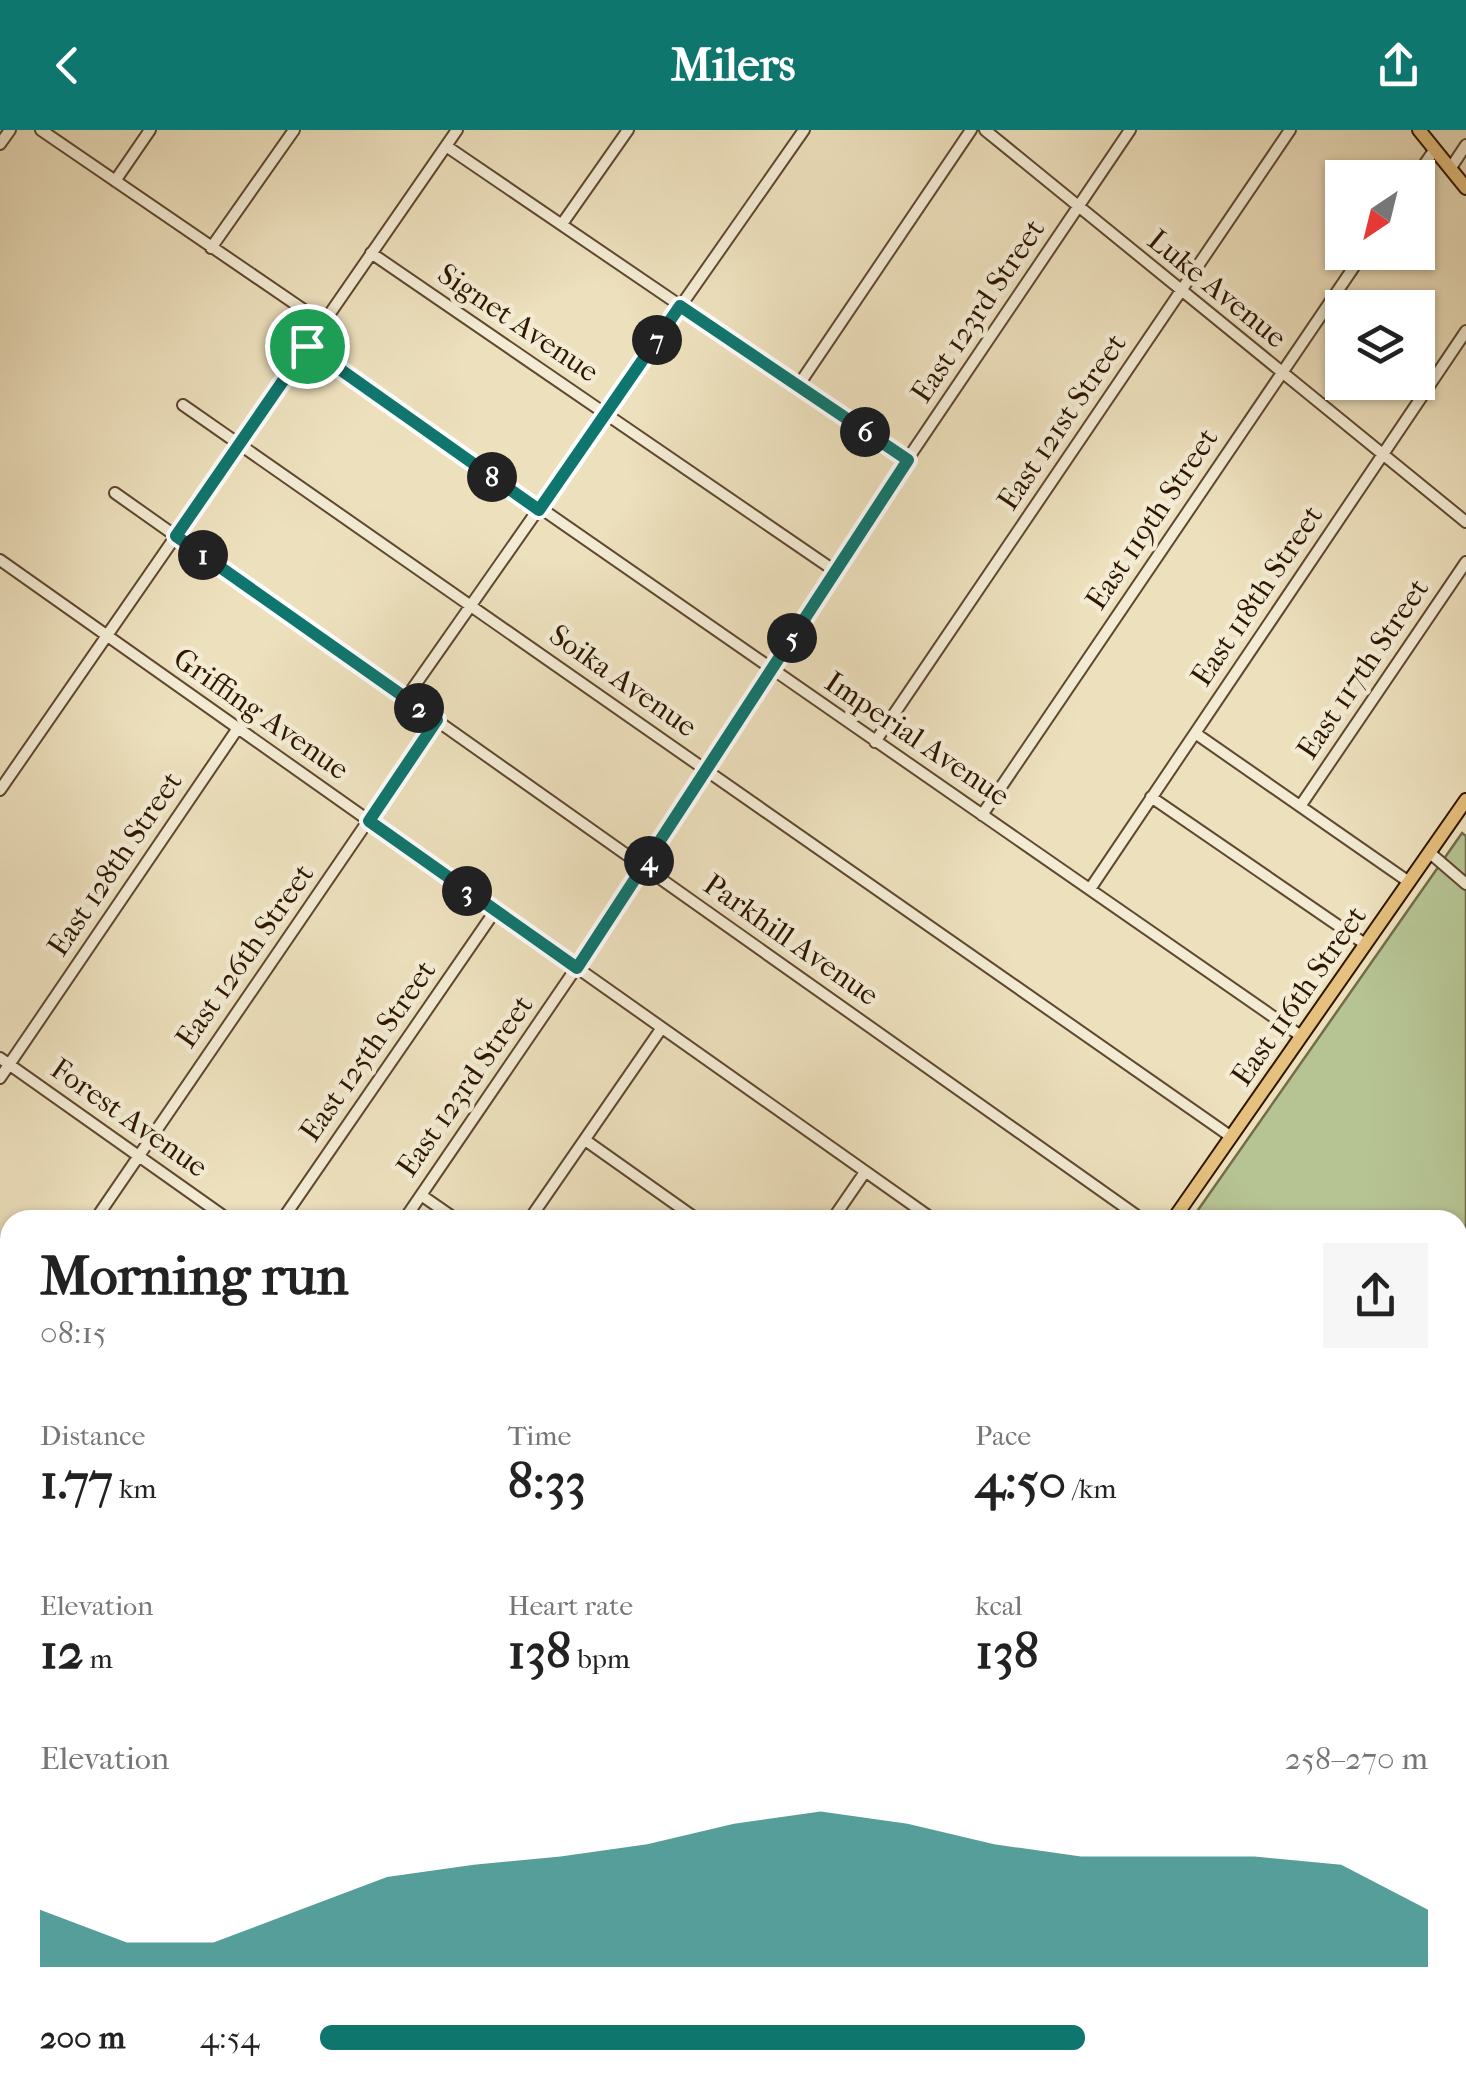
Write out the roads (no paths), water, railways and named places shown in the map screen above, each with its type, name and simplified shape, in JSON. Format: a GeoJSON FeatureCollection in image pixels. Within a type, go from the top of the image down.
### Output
{"type":"FeatureCollection","features":[{"type":"Feature","properties":{"kind":"main road"},"geometry":{"type":"LineString","coordinates":[[1419,130],[1466,188]]}},
{"type":"Feature","properties":{"kind":"main road","name":"East 116th Street"},"geometry":{"type":"LineString","coordinates":[[1180,1210],[1466,800]]}},
{"type":"Feature","properties":{"kind":"street"},"geometry":{"type":"LineString","coordinates":[[0,144],[10,130]]}},
{"type":"Feature","properties":{"kind":"street"},"geometry":{"type":"LineString","coordinates":[[41,130],[323,324]]}},
{"type":"Feature","properties":{"kind":"street"},"geometry":{"type":"LineString","coordinates":[[115,181],[150,130]]}},
{"type":"Feature","properties":{"kind":"street"},"geometry":{"type":"LineString","coordinates":[[211,248],[294,130]]}},
{"type":"Feature","properties":{"kind":"street"},"geometry":{"type":"LineString","coordinates":[[562,224],[628,130]]}},
{"type":"Feature","properties":{"kind":"street"},"geometry":{"type":"LineString","coordinates":[[406,698],[804,130]]}},
{"type":"Feature","properties":{"kind":"street"},"geometry":{"type":"LineString","coordinates":[[798,386],[971,130]]}},
{"type":"Feature","properties":{"kind":"street","name":"Luke Avenue"},"geometry":{"type":"LineString","coordinates":[[984,130],[1466,522]]}},
{"type":"Feature","properties":{"kind":"street","name":"East 123rd Street"},"geometry":{"type":"LineString","coordinates":[[411,1210],[645,868],[835,571],[1130,130]]}},
{"type":"Feature","properties":{"kind":"street","name":"East 121st Street"},"geometry":{"type":"LineString","coordinates":[[875,742],[1290,130]]}},
{"type":"Feature","properties":{"kind":"street"},"geometry":{"type":"LineString","coordinates":[[0,790],[449,136],[562,224],[908,460]]}},
{"type":"Feature","properties":{"kind":"street"},"geometry":{"type":"LineString","coordinates":[[1450,168],[1466,145]]}},
{"type":"Feature","properties":{"kind":"street"},"geometry":{"type":"LineString","coordinates":[[1427,160],[1434,149]]}},
{"type":"Feature","properties":{"kind":"street","name":"Signet Avenue"},"geometry":{"type":"LineString","coordinates":[[372,253],[835,571]]}},
{"type":"Feature","properties":{"kind":"street","name":"East 119th Street"},"geometry":{"type":"LineString","coordinates":[[982,815],[1352,270]]}},
{"type":"Feature","properties":{"kind":"street","name":"East 118th Street"},"geometry":{"type":"LineString","coordinates":[[1090,889],[1466,331]]}},
{"type":"Feature","properties":{"kind":"street","name":"Imperial Avenue"},"geometry":{"type":"LineString","coordinates":[[307,346],[1301,1036]]}},
{"type":"Feature","properties":{"kind":"street","name":"Soika Avenue"},"geometry":{"type":"LineString","coordinates":[[183,404],[1230,1136]]}},
{"type":"Feature","properties":{"kind":"street","name":"Parkhill Avenue"},"geometry":{"type":"LineString","coordinates":[[115,494],[1129,1210]]}},
{"type":"Feature","properties":{"kind":"street","name":"Griffing Avenue"},"geometry":{"type":"LineString","coordinates":[[0,560],[920,1210]]}},
{"type":"Feature","properties":{"kind":"street","name":"East 117th Street"},"geometry":{"type":"LineString","coordinates":[[1300,804],[1466,562]]}},
{"type":"Feature","properties":{"kind":"street","name":"East 126th Street"},"geometry":{"type":"LineString","coordinates":[[101,1210],[437,720]]}},
{"type":"Feature","properties":{"kind":"street","name":"East 128th Street"},"geometry":{"type":"LineString","coordinates":[[0,1078],[5,1061],[238,728]]}},
{"type":"Feature","properties":{"kind":"street"},"geometry":{"type":"LineString","coordinates":[[1195,734],[1410,882]]}},
{"type":"Feature","properties":{"kind":"street"},"geometry":{"type":"LineString","coordinates":[[1151,797],[1365,944]]}},
{"type":"Feature","properties":{"kind":"street"},"geometry":{"type":"LineString","coordinates":[[1430,853],[1466,884]]}},
{"type":"Feature","properties":{"kind":"street","name":"East 125th Street"},"geometry":{"type":"LineString","coordinates":[[289,1210],[495,911]]}},
{"type":"Feature","properties":{"kind":"street"},"geometry":{"type":"LineString","coordinates":[[536,1210],[662,1029]]}},
{"type":"Feature","properties":{"kind":"street","name":"Forest Avenue"},"geometry":{"type":"LineString","coordinates":[[5,1061],[214,1210]]}},
{"type":"Feature","properties":{"kind":"street"},"geometry":{"type":"LineString","coordinates":[[585,1140],[684,1210]]}},
{"type":"Feature","properties":{"kind":"street"},"geometry":{"type":"LineString","coordinates":[[839,1210],[866,1172]]}},
{"type":"Feature","properties":{"kind":"street"},"geometry":{"type":"LineString","coordinates":[[421,1195],[443,1210]]}}]}
